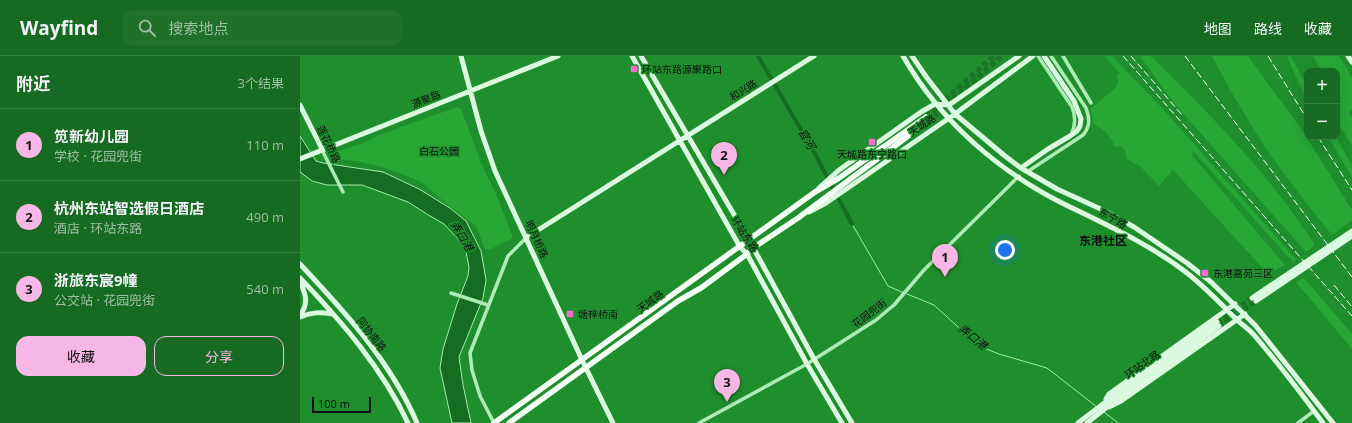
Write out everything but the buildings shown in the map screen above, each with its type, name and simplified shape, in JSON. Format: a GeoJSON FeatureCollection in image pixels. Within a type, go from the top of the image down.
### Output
{"type":"FeatureCollection","features":[{"type":"Feature","properties":{"kind":"main road","name":"明月桥路"},"geometry":{"type":"LineString","coordinates":[[461,56],[481,131],[495,171],[527,237],[582,360],[613,423]]}},
{"type":"Feature","properties":{"kind":"main road","name":"源聚路"},"geometry":{"type":"LineString","coordinates":[[300,159],[558,56]]}},
{"type":"Feature","properties":{"kind":"main road","name":"环站东路"},"geometry":{"type":"LineString","coordinates":[[632,56],[681,140],[740,247],[747,254],[807,364],[842,423]]}},
{"type":"Feature","properties":{"kind":"main road","name":"环站东路"},"geometry":{"type":"LineString","coordinates":[[641,56],[749,240],[814,359],[852,423]]}},
{"type":"Feature","properties":{"kind":"main road","name":"和兴路"},"geometry":{"type":"LineString","coordinates":[[527,237],[814,56]]}},
{"type":"Feature","properties":{"kind":"main road","name":"东宁路"},"geometry":{"type":"LineString","coordinates":[[903,56],[914,75],[935,104],[969,139],[996,161],[1041,191],[1066,205],[1098,219],[1163,256],[1187,274],[1253,334],[1323,423]]}},
{"type":"Feature","properties":{"kind":"main road","name":"东宁路"},"geometry":{"type":"LineString","coordinates":[[912,56],[955,114],[982,138],[1021,168],[1057,189],[1134,227],[1187,263],[1211,282],[1255,325],[1333,423]]}},
{"type":"Feature","properties":{"kind":"main road"},"geometry":{"type":"LineString","coordinates":[[949,105],[1019,56]]}},
{"type":"Feature","properties":{"kind":"main road","name":"天城路"},"geometry":{"type":"LineString","coordinates":[[509,423],[678,301],[701,288],[753,248],[955,114],[1033,56]]}},
{"type":"Feature","properties":{"kind":"main road"},"geometry":{"type":"LineString","coordinates":[[1021,168],[1070,136],[1077,131],[1080,126],[1081,119],[1074,101],[1044,56]]}},
{"type":"Feature","properties":{"kind":"main road"},"geometry":{"type":"LineString","coordinates":[[1348,56],[1352,62]]}},
{"type":"Feature","properties":{"kind":"main road","name":"天城路"},"geometry":{"type":"LineString","coordinates":[[494,423],[823,187],[921,112],[935,104],[949,105]]}},
{"type":"Feature","properties":{"kind":"main road","name":"莲花桥路"},"geometry":{"type":"LineString","coordinates":[[300,106],[322,149]]}},
{"type":"Feature","properties":{"kind":"main road","name":"天城路"},"geometry":{"type":"LineString","coordinates":[[815,192],[828,179],[836,176],[926,119],[843,188]]}},
{"type":"Feature","properties":{"kind":"main road"},"geometry":{"type":"LineString","coordinates":[[1352,231],[1254,300],[1352,236]]}},
{"type":"Feature","properties":{"kind":"main road","name":"同协南路"},"geometry":{"type":"LineString","coordinates":[[300,264],[346,315],[387,367],[405,396],[417,423]]}},
{"type":"Feature","properties":{"kind":"main road","name":"同协南路"},"geometry":{"type":"LineString","coordinates":[[300,278],[333,314],[379,371],[400,405],[408,423]]}},
{"type":"Feature","properties":{"kind":"main road"},"geometry":{"type":"LineString","coordinates":[[300,282],[305,292],[306,302],[304,310],[300,316]]}},
{"type":"Feature","properties":{"kind":"main road"},"geometry":{"type":"LineString","coordinates":[[1103,403],[1109,394],[1235,304]]}},
{"type":"Feature","properties":{"kind":"main road"},"geometry":{"type":"LineString","coordinates":[[300,316],[319,312],[333,314]]}},
{"type":"Feature","properties":{"kind":"main road"},"geometry":{"type":"LineString","coordinates":[[1109,406],[1121,401],[1244,314]]}},
{"type":"Feature","properties":{"kind":"main road","name":"环站北路"},"geometry":{"type":"LineString","coordinates":[[1078,423],[1103,403],[1218,324],[1126,392],[1089,422]]}},
{"type":"Feature","properties":{"kind":"street"},"geometry":{"type":"LineString","coordinates":[[1038,56],[1072,107],[1075,114],[1075,127],[1070,136]]}},
{"type":"Feature","properties":{"kind":"street"},"geometry":{"type":"LineString","coordinates":[[1027,172],[1083,135],[1089,124],[1089,116],[1086,108],[1051,56]]}},
{"type":"Feature","properties":{"kind":"street"},"geometry":{"type":"LineString","coordinates":[[1063,56],[1091,103]]}},
{"type":"Feature","properties":{"kind":"street","name":"莲花桥路"},"geometry":{"type":"LineString","coordinates":[[322,149],[342,190]]}},
{"type":"Feature","properties":{"kind":"street","name":"花园兜街"},"geometry":{"type":"LineString","coordinates":[[698,423],[807,364],[876,320],[894,305],[924,270],[1018,176]]}},
{"type":"Feature","properties":{"kind":"street"},"geometry":{"type":"LineString","coordinates":[[494,423],[480,396],[472,370],[470,353],[508,256],[527,237]]}},
{"type":"Feature","properties":{"kind":"street"},"geometry":{"type":"LineString","coordinates":[[450,293],[488,305]]}},
{"type":"Feature","properties":{"kind":"street"},"geometry":{"type":"LineString","coordinates":[[1298,423],[1314,411]]}},
{"type":"Feature","properties":{"kind":"green space"},"geometry":{"type":"Polygon","coordinates":[[[1104,56],[1112,56],[1163,109],[1296,259],[1293,262],[1194,152],[1191,154],[1285,265],[1268,274],[1173,170],[1159,186],[1140,166],[1126,159],[1124,149],[1121,146],[1114,146],[1113,142],[1106,133],[1093,124],[1090,109],[1116,87],[1118,82],[1117,76],[1120,73],[1104,56]]]}},
{"type":"Feature","properties":{"kind":"green space"},"geometry":{"type":"Polygon","coordinates":[[[1140,56],[1151,56],[1217,123],[1279,194],[1315,245],[1306,252],[1173,102],[1140,56]]]}},
{"type":"Feature","properties":{"kind":"green space"},"geometry":{"type":"Polygon","coordinates":[[[1212,56],[1248,56],[1302,130],[1304,133],[1304,140],[1308,140],[1352,210],[1352,220],[1332,235],[1293,186],[1267,150],[1212,56]]]}},
{"type":"Feature","properties":{"kind":"green space"},"geometry":{"type":"Polygon","coordinates":[[[1287,56],[1291,56],[1304,80],[1304,94],[1287,56]]]}},
{"type":"Feature","properties":{"kind":"green space"},"geometry":{"type":"Polygon","coordinates":[[[1313,56],[1339,56],[1352,78],[1352,110],[1349,112],[1352,117],[1352,146],[1340,126],[1340,68],[1320,68],[1313,56]]]}},
{"type":"Feature","properties":{"kind":"green space","name":"白石公园"},"geometry":{"type":"Polygon","coordinates":[[[457,107],[461,109],[481,163],[496,194],[513,238],[489,250],[485,249],[476,226],[437,196],[423,183],[382,167],[356,161],[336,159],[332,154],[387,132],[457,107]]]}},
{"type":"Feature","properties":{"kind":"green space"},"geometry":{"type":"Polygon","coordinates":[[[1330,140],[1338,140],[1352,166],[1352,177],[1330,140]]]}},
{"type":"Feature","properties":{"kind":"green space"},"geometry":{"type":"Polygon","coordinates":[[[1304,278],[1352,334],[1352,349],[1296,282],[1304,278]]]}},
{"type":"Feature","properties":{"kind":"water"},"geometry":{"type":"Polygon","coordinates":[[[300,136],[316,161],[383,172],[419,189],[450,208],[466,221],[481,251],[486,280],[483,298],[459,357],[471,423],[452,423],[440,368],[443,349],[457,304],[468,276],[469,267],[466,252],[458,239],[444,224],[408,202],[362,185],[327,185],[312,181],[300,172],[300,136]]]}},
{"type":"Feature","properties":{"kind":"waterway","name":"官河"},"geometry":{"type":"LineString","coordinates":[[758,56],[814,152],[852,224]]}},
{"type":"Feature","properties":{"kind":"waterway","name":"弄口港"},"geometry":{"type":"LineString","coordinates":[[852,224],[888,286],[904,293]]}},
{"type":"Feature","properties":{"kind":"waterway","name":"弄口港"},"geometry":{"type":"LineString","coordinates":[[907,294],[934,305],[969,337],[984,348],[1047,368],[1097,407]]}},
{"type":"Feature","properties":{"kind":"waterway","name":"弄口港"},"geometry":{"type":"LineString","coordinates":[[1104,412],[1118,423]]}},
{"type":"Feature","properties":{"kind":"tunnel"},"geometry":{"type":"LineString","coordinates":[[926,117],[994,56]]}},
{"type":"Feature","properties":{"kind":"tunnel"},"geometry":{"type":"LineString","coordinates":[[927,122],[1002,56]]}},
{"type":"Feature","properties":{"kind":"tunnel"},"geometry":{"type":"LineString","coordinates":[[1217,322],[1252,298]]}},
{"type":"Feature","properties":{"kind":"tunnel"},"geometry":{"type":"LineString","coordinates":[[1219,326],[1256,301]]}},
{"type":"Feature","properties":{"kind":"railway"},"geometry":{"type":"LineString","coordinates":[[1123,56],[1352,316]]}},
{"type":"Feature","properties":{"kind":"railway"},"geometry":{"type":"LineString","coordinates":[[1131,56],[1182,115]]}},
{"type":"Feature","properties":{"kind":"railway"},"geometry":{"type":"LineString","coordinates":[[1185,56],[1352,277]]}},
{"type":"Feature","properties":{"kind":"railway"},"geometry":{"type":"LineString","coordinates":[[1268,56],[1304,114]]}},
{"type":"Feature","properties":{"kind":"railway"},"geometry":{"type":"LineString","coordinates":[[1320,140],[1352,190]]}},
{"type":"Feature","properties":{"kind":"railway"},"geometry":{"type":"LineString","coordinates":[[1334,285],[1352,307]]}},
{"type":"Feature","properties":{"kind":"place","name":"环站东路源聚路口"},"geometry":{"type":"Point","coordinates":[634,69]}},
{"type":"Feature","properties":{"kind":"place","name":"天城路东宁路口"},"geometry":{"type":"Point","coordinates":[872,142]}},
{"type":"Feature","properties":{"kind":"place","name":"杭州东站智选假日酒店"},"geometry":{"type":"Point","coordinates":[724,175]}},
{"type":"Feature","properties":{"kind":"place","name":"东港嘉苑三区"},"geometry":{"type":"Point","coordinates":[1205,273]}},
{"type":"Feature","properties":{"kind":"place","name":"笕新幼儿园"},"geometry":{"type":"Point","coordinates":[945,277]}},
{"type":"Feature","properties":{"kind":"place","name":"塘梓桥南"},"geometry":{"type":"Point","coordinates":[570,314]}},
{"type":"Feature","properties":{"kind":"place","name":"浙旅东宸9幢"},"geometry":{"type":"Point","coordinates":[727,402]}},
{"type":"Feature","properties":{"kind":"district","name":"东港社区"},"geometry":{"type":"Point","coordinates":[1103,241]}}]}
